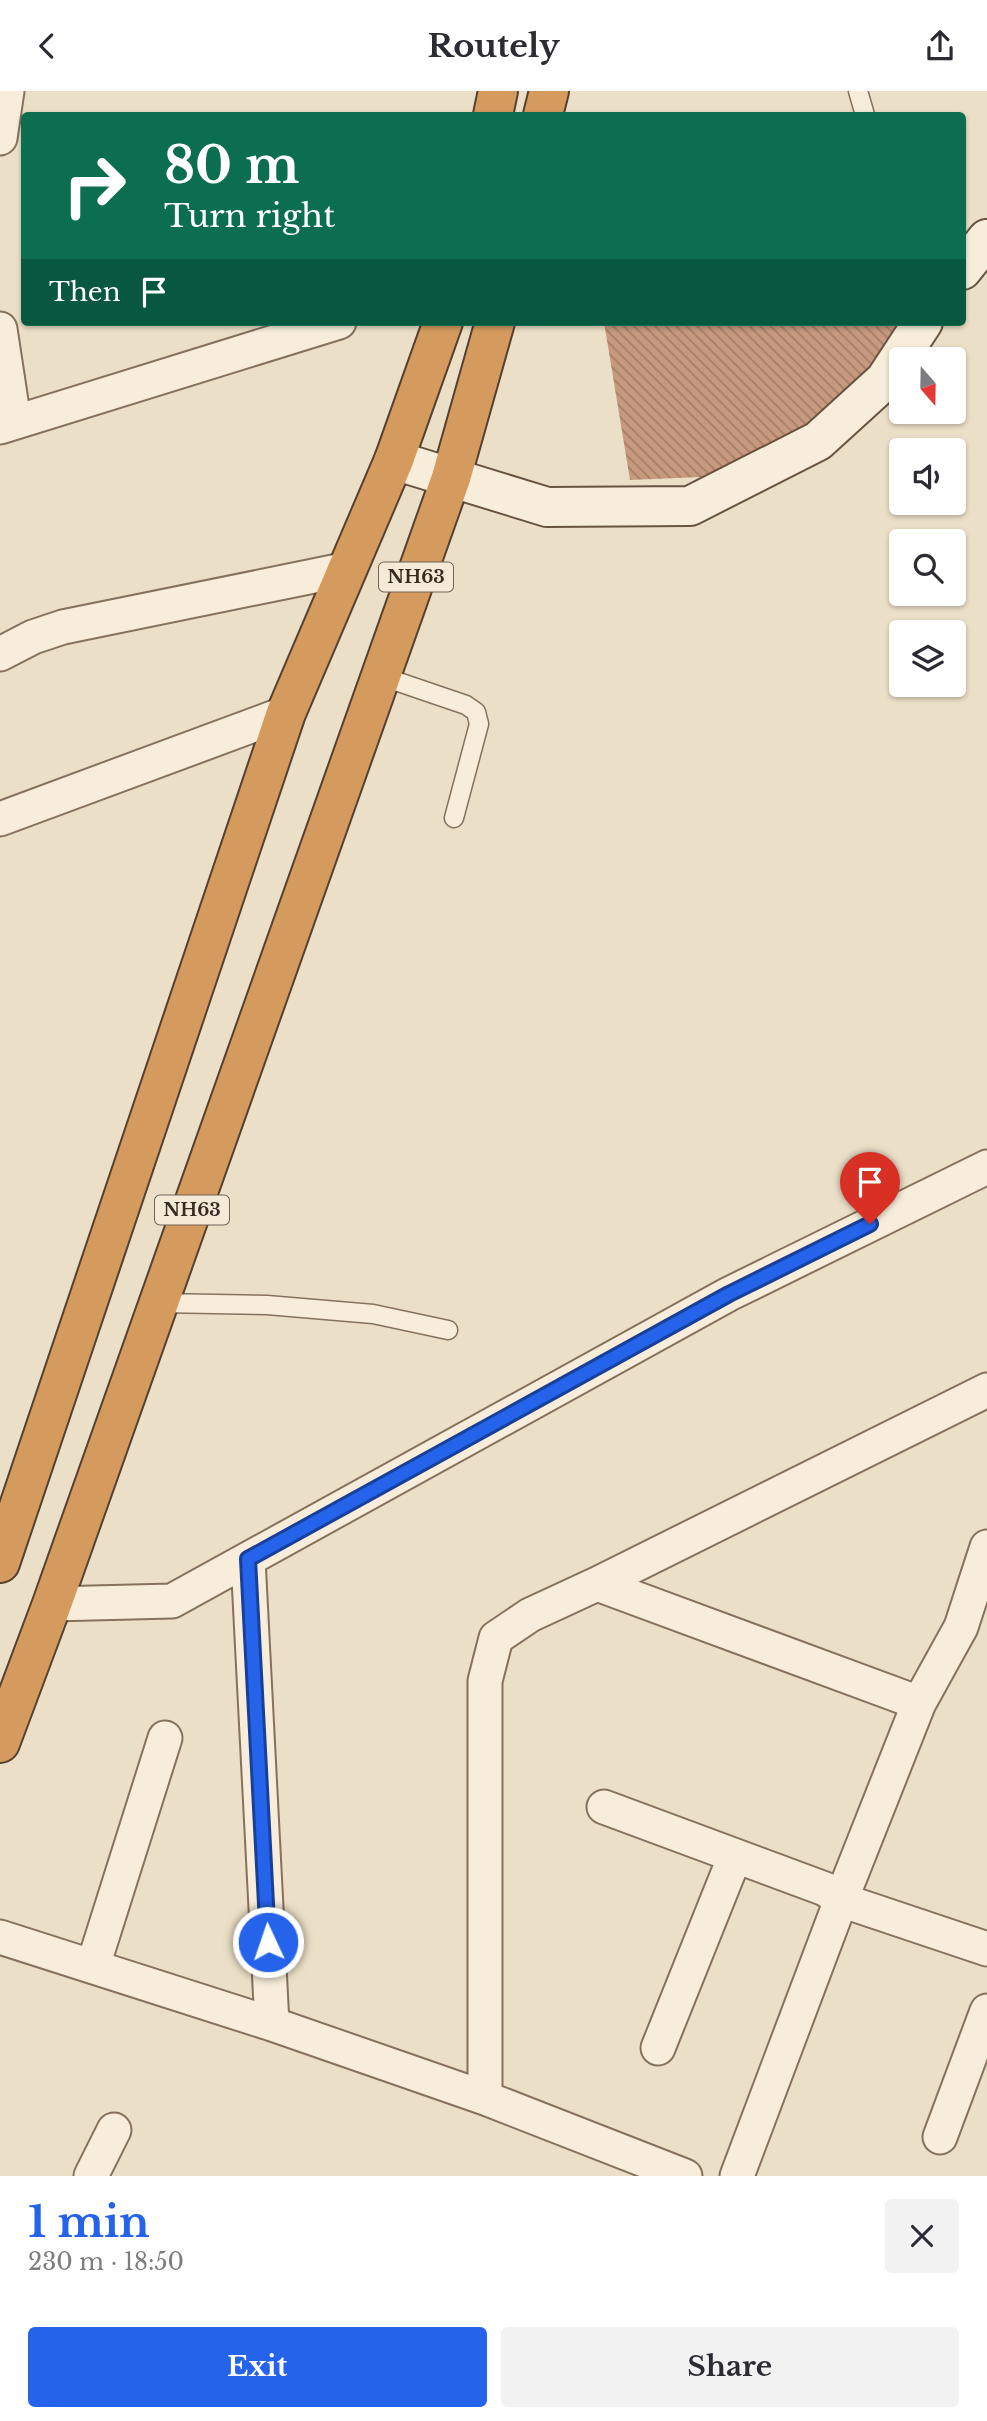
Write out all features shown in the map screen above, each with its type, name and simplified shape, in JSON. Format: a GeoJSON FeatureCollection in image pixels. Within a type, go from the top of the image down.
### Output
{"type":"FeatureCollection","features":[{"type":"Feature","properties":{"kind":"highway"},"geometry":{"type":"LineString","coordinates":[[494,112],[498,91]]}},
{"type":"Feature","properties":{"kind":"highway"},"geometry":{"type":"LineString","coordinates":[[544,112],[548,91]]}},
{"type":"Feature","properties":{"kind":"highway","name":"NH63"},"geometry":{"type":"LineString","coordinates":[[1,1557],[286,713],[394,460],[442,326]]}},
{"type":"Feature","properties":{"kind":"highway","name":"NH63"},"geometry":{"type":"LineString","coordinates":[[0,1743],[52,1604],[451,478],[494,326]]}},
{"type":"Feature","properties":{"kind":"main road"},"geometry":{"type":"LineString","coordinates":[[394,460],[547,507],[690,506],[818,441],[885,380],[920,326]]}},
{"type":"Feature","properties":{"kind":"street"},"geometry":{"type":"LineString","coordinates":[[0,138],[7,91]]}},
{"type":"Feature","properties":{"kind":"street"},"geometry":{"type":"LineString","coordinates":[[0,329],[7,424],[326,326]]}},
{"type":"Feature","properties":{"kind":"street"},"geometry":{"type":"LineString","coordinates":[[0,654],[33,637],[63,627],[348,569]]}},
{"type":"Feature","properties":{"kind":"street"},"geometry":{"type":"LineString","coordinates":[[0,820],[286,713]]}},
{"type":"Feature","properties":{"kind":"street"},"geometry":{"type":"LineString","coordinates":[[52,1604],[172,1601],[729,1294],[987,1167]]}},
{"type":"Feature","properties":{"kind":"street"},"geometry":{"type":"LineString","coordinates":[[485,2098],[485,1681],[496,1638],[530,1615],[987,1390]]}},
{"type":"Feature","properties":{"kind":"street"},"geometry":{"type":"LineString","coordinates":[[737,2176],[919,1703],[974,1632],[987,1547]]}},
{"type":"Feature","properties":{"kind":"street"},"geometry":{"type":"LineString","coordinates":[[248,1559],[272,2024]]}},
{"type":"Feature","properties":{"kind":"street"},"geometry":{"type":"LineString","coordinates":[[597,1584],[919,1703]]}},
{"type":"Feature","properties":{"kind":"street"},"geometry":{"type":"LineString","coordinates":[[93,1966],[165,1738]]}},
{"type":"Feature","properties":{"kind":"street"},"geometry":{"type":"LineString","coordinates":[[604,1807],[825,1889],[841,1900],[987,1949]]}},
{"type":"Feature","properties":{"kind":"street"},"geometry":{"type":"LineString","coordinates":[[658,2048],[735,1856]]}},
{"type":"Feature","properties":{"kind":"street"},"geometry":{"type":"LineString","coordinates":[[0,1937],[272,2024],[485,2098],[685,2176]]}},
{"type":"Feature","properties":{"kind":"street"},"geometry":{"type":"LineString","coordinates":[[940,2137],[987,2011]]}},
{"type":"Feature","properties":{"kind":"street"},"geometry":{"type":"LineString","coordinates":[[92,2176],[114,2130]]}},
{"type":"Feature","properties":{"kind":"lane"},"geometry":{"type":"LineString","coordinates":[[858,91],[864,112]]}},
{"type":"Feature","properties":{"kind":"lane"},"geometry":{"type":"LineString","coordinates":[[381,676],[466,705],[476,712],[479,724],[454,818]]}},
{"type":"Feature","properties":{"kind":"lane"},"geometry":{"type":"LineString","coordinates":[[159,1303],[267,1305],[373,1314],[448,1330]]}},
{"type":"Feature","properties":{"kind":"building"},"geometry":{"type":"Polygon","coordinates":[[[605,326],[900,326],[830,426],[701,477],[630,480],[605,326]]]}},
{"type":"Feature","properties":{"kind":"route"},"geometry":{"type":"LineString","coordinates":[[268,1942],[248,1559],[729,1294],[870,1224]]}}]}
